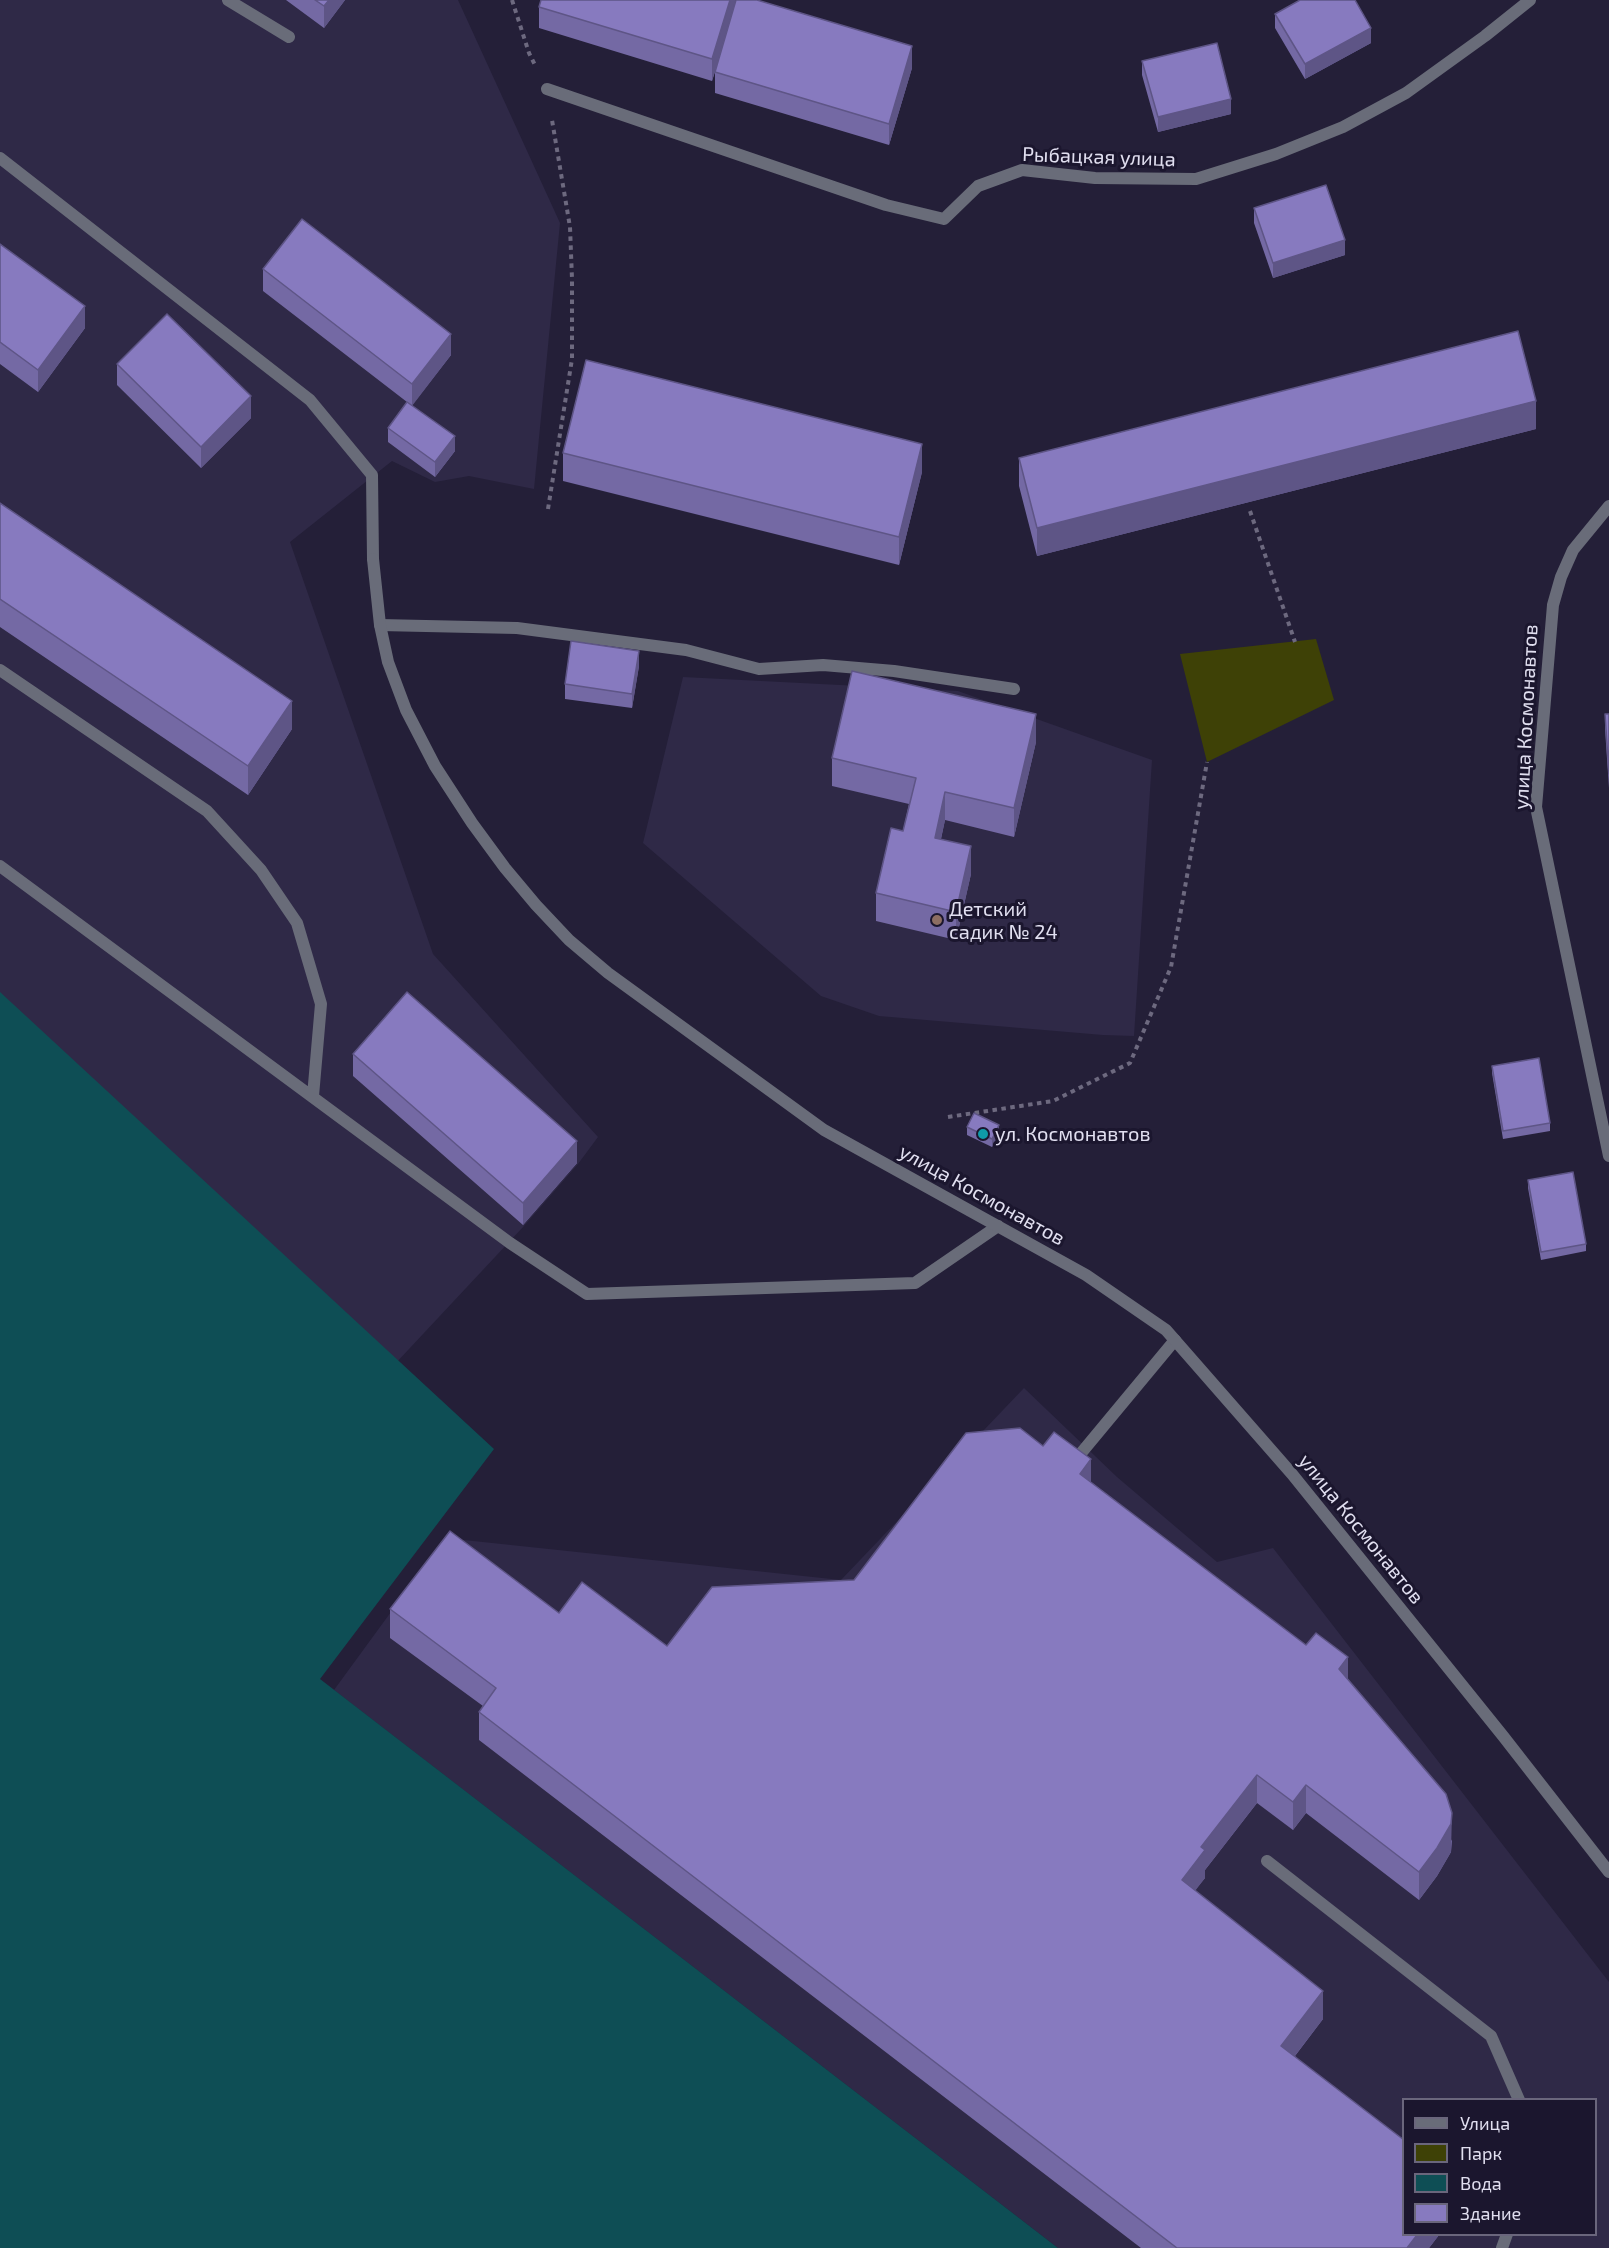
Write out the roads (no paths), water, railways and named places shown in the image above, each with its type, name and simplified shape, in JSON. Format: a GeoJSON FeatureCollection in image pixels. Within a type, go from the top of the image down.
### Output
{"type":"FeatureCollection","features":[{"type":"Feature","properties":{"kind":"street"},"geometry":{"type":"LineString","coordinates":[[228,0],[289,37]]}},
{"type":"Feature","properties":{"kind":"street","name":"Рыбацкая улица"},"geometry":{"type":"LineString","coordinates":[[547,89],[886,205],[944,219],[978,186],[1022,170],[1095,178],[1196,180],[1276,154],[1343,127],[1406,93],[1485,36],[1530,0]]}},
{"type":"Feature","properties":{"kind":"street","name":"улица Космонавтов"},"geometry":{"type":"LineString","coordinates":[[0,158],[310,400],[372,475],[373,559],[380,625],[388,662],[405,710],[435,766],[472,824],[536,905],[569,940],[609,973],[824,1131],[1086,1275],[1132,1306],[1175,1340],[1292,1474],[1503,1736],[1609,1872]]}},
{"type":"Feature","properties":{"kind":"street","name":"улица Космонавтов"},"geometry":{"type":"LineString","coordinates":[[1609,506],[1573,550],[1552,605],[1536,807],[1609,1156]]}},
{"type":"Feature","properties":{"kind":"street"},"geometry":{"type":"LineString","coordinates":[[380,625],[517,628],[686,650],[759,669],[823,665],[894,671],[1014,689]]}},
{"type":"Feature","properties":{"kind":"street"},"geometry":{"type":"LineString","coordinates":[[0,670],[207,811],[261,870],[297,923],[321,1004],[313,1096]]}},
{"type":"Feature","properties":{"kind":"street"},"geometry":{"type":"LineString","coordinates":[[0,866],[510,1243],[587,1294],[915,1283],[998,1226]]}},
{"type":"Feature","properties":{"kind":"street"},"geometry":{"type":"LineString","coordinates":[[1082,1452],[1175,1340]]}},
{"type":"Feature","properties":{"kind":"street"},"geometry":{"type":"LineString","coordinates":[[1267,1861],[1491,2036],[1518,2098]]}},
{"type":"Feature","properties":{"kind":"water"},"geometry":{"type":"Polygon","coordinates":[[[0,992],[494,1449],[320,1679],[1058,2248],[0,2248],[0,992]]]}},
{"type":"Feature","properties":{"kind":"place","name":"Детский садик № 24"},"geometry":{"type":"Point","coordinates":[937,920]}},
{"type":"Feature","properties":{"kind":"place","name":"ул. Космонавтов"},"geometry":{"type":"Point","coordinates":[983,1134]}}]}
